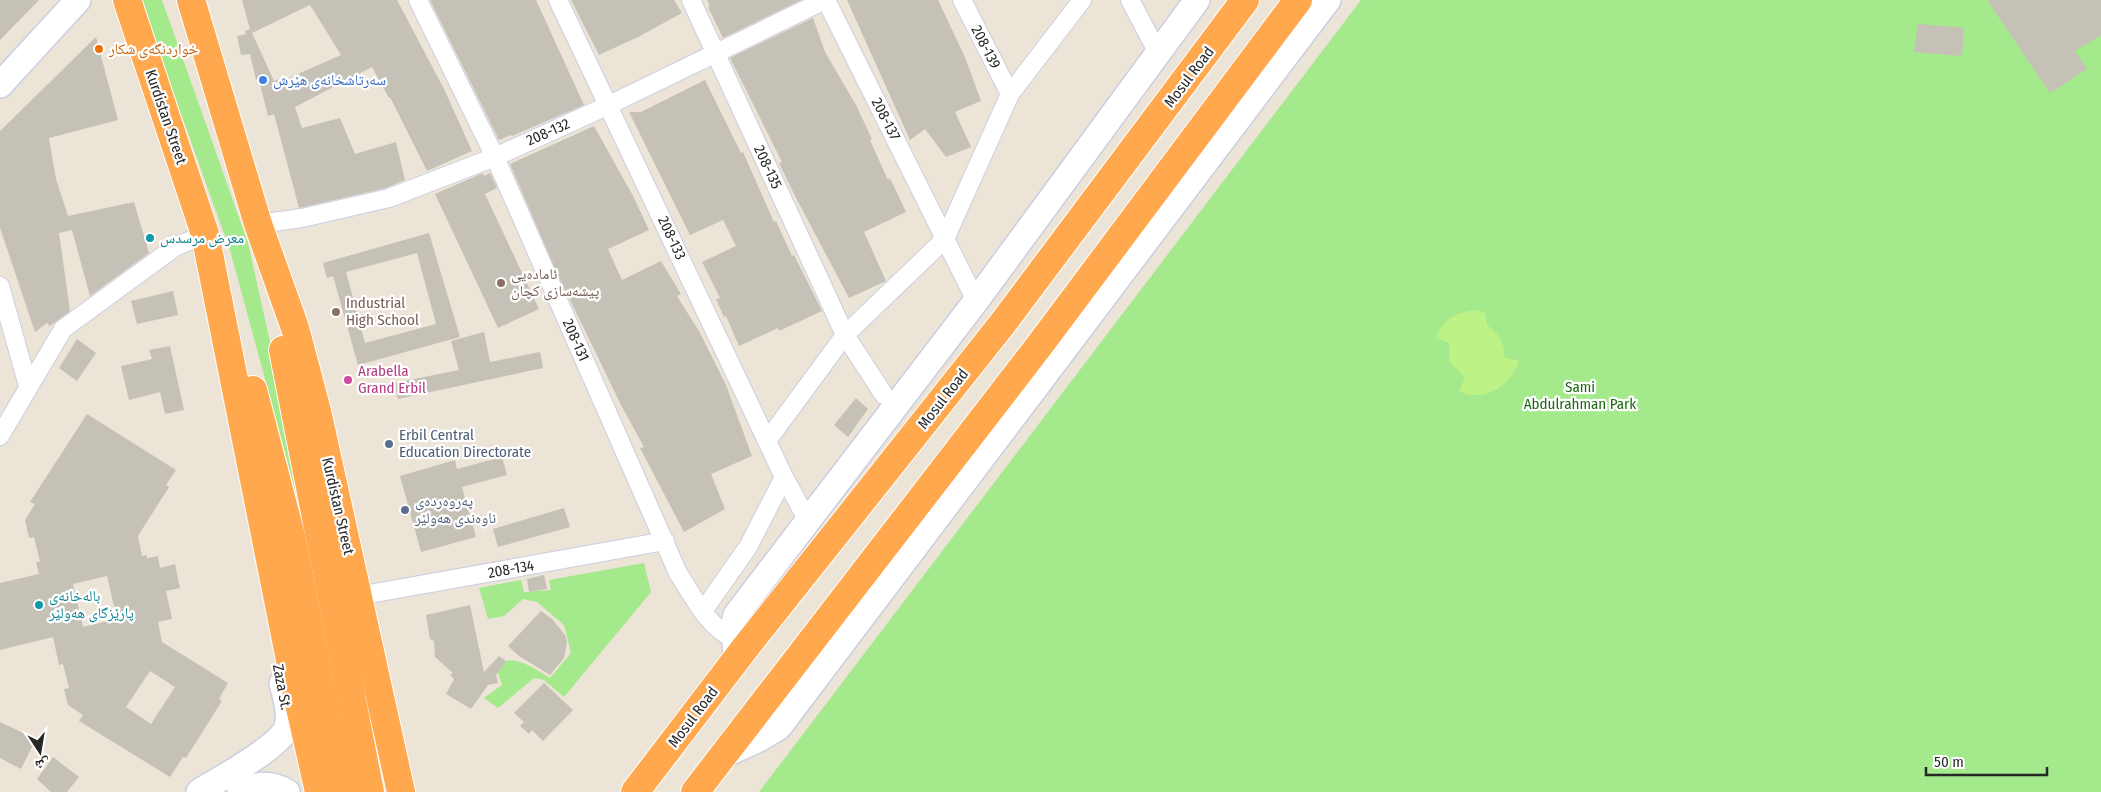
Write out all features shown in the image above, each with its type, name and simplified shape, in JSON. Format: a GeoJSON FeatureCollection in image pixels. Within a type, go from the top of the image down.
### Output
{"type":"FeatureCollection","features":[{"type":"Feature","properties":{"kind":"highway","name":"Kurdistan Street"},"geometry":{"type":"LineString","coordinates":[[127,0],[234,316],[291,536],[342,792]]}},
{"type":"Feature","properties":{"kind":"highway","name":"Kurdistan Street"},"geometry":{"type":"LineString","coordinates":[[191,0],[258,224],[297,338],[317,411],[358,596],[404,785]]}},
{"type":"Feature","properties":{"kind":"highway","name":"Mosul Road"},"geometry":{"type":"LineString","coordinates":[[635,792],[736,650],[1003,323],[1245,0]]}},
{"type":"Feature","properties":{"kind":"highway"},"geometry":{"type":"LineString","coordinates":[[695,792],[1039,346],[1298,0]]}},
{"type":"Feature","properties":{"kind":"highway"},"geometry":{"type":"LineString","coordinates":[[1228,24],[1240,42],[1247,46],[1262,49]]}},
{"type":"Feature","properties":{"kind":"highway"},"geometry":{"type":"LineString","coordinates":[[1184,83],[1198,83],[1210,89],[1215,94],[1218,108]]}},
{"type":"Feature","properties":{"kind":"highway","name":"Kurdistan Street"},"geometry":{"type":"LineString","coordinates":[[258,224],[370,792]]}},
{"type":"Feature","properties":{"kind":"highway","name":"Kurdistan Street"},"geometry":{"type":"LineString","coordinates":[[205,234],[296,690],[319,792]]}},
{"type":"Feature","properties":{"kind":"street"},"geometry":{"type":"LineString","coordinates":[[0,85],[78,0]]}},
{"type":"Feature","properties":{"kind":"street","name":"208-131"},"geometry":{"type":"LineString","coordinates":[[418,0],[495,156],[678,573],[709,622],[724,634],[736,650]]}},
{"type":"Feature","properties":{"kind":"street","name":"208-133"},"geometry":{"type":"LineString","coordinates":[[558,0],[784,477],[808,521]]}},
{"type":"Feature","properties":{"kind":"street","name":"208-135"},"geometry":{"type":"LineString","coordinates":[[690,0],[845,335],[884,395]]}},
{"type":"Feature","properties":{"kind":"street","name":"208-132"},"geometry":{"type":"LineString","coordinates":[[258,224],[302,218],[389,198],[495,156],[608,105],[825,0]]}},
{"type":"Feature","properties":{"kind":"street","name":"208-137"},"geometry":{"type":"LineString","coordinates":[[825,0],[976,300]]}},
{"type":"Feature","properties":{"kind":"street","name":"208-139"},"geometry":{"type":"LineString","coordinates":[[962,0],[1010,94]]}},
{"type":"Feature","properties":{"kind":"street"},"geometry":{"type":"LineString","coordinates":[[767,440],[845,335],[945,239],[1010,94],[1082,0]]}},
{"type":"Feature","properties":{"kind":"street"},"geometry":{"type":"LineString","coordinates":[[1130,0],[1158,53]]}},
{"type":"Feature","properties":{"kind":"street"},"geometry":{"type":"LineString","coordinates":[[736,650],[736,615],[976,300],[1197,0]]}},
{"type":"Feature","properties":{"kind":"street"},"geometry":{"type":"LineString","coordinates":[[722,756],[759,739],[779,727],[1328,0]]}},
{"type":"Feature","properties":{"kind":"street"},"geometry":{"type":"LineString","coordinates":[[0,436],[28,386],[64,329],[175,247],[205,234]]}},
{"type":"Feature","properties":{"kind":"street"},"geometry":{"type":"LineString","coordinates":[[0,286],[28,386]]}},
{"type":"Feature","properties":{"kind":"street"},"geometry":{"type":"LineString","coordinates":[[703,611],[748,547],[784,477]]}},
{"type":"Feature","properties":{"kind":"street","name":"Zaza St."},"geometry":{"type":"LineString","coordinates":[[199,792],[271,746],[286,729],[288,711],[269,620],[265,537]]}},
{"type":"Feature","properties":{"kind":"street","name":"208-134"},"geometry":{"type":"LineString","coordinates":[[358,596],[665,541]]}},
{"type":"Feature","properties":{"kind":"street"},"geometry":{"type":"LineString","coordinates":[[240,792],[254,786],[271,784],[287,792]]}},
{"type":"Feature","properties":{"kind":"green space"},"geometry":{"type":"Polygon","coordinates":[[[140,0],[162,0],[248,243],[304,495],[297,497],[230,250],[140,0]]]}},
{"type":"Feature","properties":{"kind":"green space","name":"Sami Abdulrahman Park"},"geometry":{"type":"Polygon","coordinates":[[[1361,0],[2101,0],[2101,792],[759,792],[1361,0]]]}},
{"type":"Feature","properties":{"kind":"green space"},"geometry":{"type":"Polygon","coordinates":[[[1477,310],[1485,313],[1487,325],[1500,339],[1504,357],[1519,361],[1510,378],[1503,384],[1487,394],[1478,395],[1459,391],[1465,378],[1449,361],[1449,343],[1436,338],[1439,331],[1452,317],[1464,312],[1477,310]]]}},
{"type":"Feature","properties":{"kind":"green space"},"geometry":{"type":"Polygon","coordinates":[[[644,563],[651,592],[564,697],[544,680],[534,678],[498,708],[484,698],[502,685],[496,667],[502,662],[508,660],[523,663],[550,678],[571,653],[564,625],[537,602],[523,599],[504,616],[488,619],[479,588],[521,580],[524,592],[551,590],[549,580],[644,563]]]}},
{"type":"Feature","properties":{"kind":"building"},"geometry":{"type":"Polygon","coordinates":[[[0,0],[39,0],[0,40],[0,0]]]}},
{"type":"Feature","properties":{"kind":"building"},"geometry":{"type":"Polygon","coordinates":[[[242,0],[397,0],[444,89],[472,151],[427,171],[390,97],[372,67],[295,107],[302,128],[340,118],[355,154],[396,142],[405,180],[386,188],[299,208],[274,114],[268,116],[250,54],[241,55],[237,36],[246,34],[245,31],[250,29],[242,0]],[[310,5],[252,33],[274,81],[280,79],[280,82],[341,55],[310,5]]]}},
{"type":"Feature","properties":{"kind":"building"},"geometry":{"type":"Polygon","coordinates":[[[430,0],[536,0],[584,105],[499,140],[430,0]]]}},
{"type":"Feature","properties":{"kind":"building"},"geometry":{"type":"Polygon","coordinates":[[[571,0],[674,0],[682,13],[640,36],[599,55],[571,0]]]}},
{"type":"Feature","properties":{"kind":"building"},"geometry":{"type":"Polygon","coordinates":[[[707,0],[801,0],[723,38],[708,7],[710,6],[707,0]]]}},
{"type":"Feature","properties":{"kind":"building"},"geometry":{"type":"Polygon","coordinates":[[[847,0],[938,0],[965,57],[981,101],[955,112],[971,147],[946,157],[925,129],[910,140],[847,0]]]}},
{"type":"Feature","properties":{"kind":"building"},"geometry":{"type":"Polygon","coordinates":[[[1987,0],[2101,0],[2101,35],[2075,51],[2087,69],[2050,93],[1987,0]]]}},
{"type":"Feature","properties":{"kind":"building"},"geometry":{"type":"Polygon","coordinates":[[[813,18],[825,52],[856,105],[888,180],[890,178],[906,212],[864,232],[886,281],[849,298],[795,196],[779,163],[782,162],[730,58],[813,18]]]}},
{"type":"Feature","properties":{"kind":"building"},"geometry":{"type":"Polygon","coordinates":[[[1918,24],[1964,28],[1962,56],[1914,52],[1918,24]]]}},
{"type":"Feature","properties":{"kind":"building"},"geometry":{"type":"Polygon","coordinates":[[[96,37],[118,120],[49,138],[56,179],[68,216],[134,202],[149,253],[90,296],[72,230],[59,233],[70,311],[50,326],[47,323],[35,332],[0,228],[0,131],[96,37]]]}},
{"type":"Feature","properties":{"kind":"building"},"geometry":{"type":"Polygon","coordinates":[[[705,80],[741,153],[743,152],[774,222],[776,221],[792,256],[794,255],[822,311],[779,331],[778,328],[739,346],[726,316],[724,317],[716,299],[720,298],[702,262],[736,246],[723,220],[690,235],[629,112],[641,112],[705,80]]]}},
{"type":"Feature","properties":{"kind":"building"},"geometry":{"type":"Polygon","coordinates":[[[594,126],[633,196],[649,230],[608,249],[622,280],[661,261],[681,294],[677,296],[700,333],[726,385],[752,456],[711,474],[725,509],[684,532],[640,448],[644,447],[621,405],[557,273],[510,164],[594,126]]]}},
{"type":"Feature","properties":{"kind":"building"},"geometry":{"type":"Polygon","coordinates":[[[483,173],[484,176],[490,173],[497,188],[485,194],[539,309],[498,328],[435,194],[483,173]]]}},
{"type":"Feature","properties":{"kind":"building","name":"Industrial High School"},"geometry":{"type":"Polygon","coordinates":[[[429,233],[460,337],[358,365],[333,276],[327,278],[323,263],[429,233]],[[417,253],[346,272],[365,343],[436,324],[417,253]]]}},
{"type":"Feature","properties":{"kind":"building"},"geometry":{"type":"Polygon","coordinates":[[[173,291],[178,315],[137,324],[131,301],[173,291]]]}},
{"type":"Feature","properties":{"kind":"building"},"geometry":{"type":"Polygon","coordinates":[[[484,332],[490,362],[540,352],[543,368],[398,399],[394,383],[459,370],[451,341],[484,332]]]}},
{"type":"Feature","properties":{"kind":"building"},"geometry":{"type":"Polygon","coordinates":[[[77,339],[96,353],[77,381],[59,368],[77,339]]]}},
{"type":"Feature","properties":{"kind":"building"},"geometry":{"type":"Polygon","coordinates":[[[170,346],[184,410],[165,414],[160,392],[129,400],[121,366],[152,359],[149,350],[170,346]]]}},
{"type":"Feature","properties":{"kind":"building"},"geometry":{"type":"Polygon","coordinates":[[[856,398],[868,409],[848,437],[834,425],[856,398]]]}},
{"type":"Feature","properties":{"kind":"building","name":"بالەخانەی پارێزگای هەولێر"},"geometry":{"type":"Polygon","coordinates":[[[87,414],[176,470],[166,485],[169,487],[138,536],[142,556],[147,555],[147,558],[158,556],[160,568],[175,564],[180,588],[166,591],[172,619],[158,622],[162,642],[228,683],[219,699],[222,701],[186,758],[183,757],[170,777],[79,721],[83,715],[68,705],[64,689],[69,688],[63,664],[59,665],[53,637],[0,650],[0,583],[39,574],[36,562],[40,562],[34,537],[29,538],[25,520],[35,504],[30,502],[87,414]],[[107,576],[73,584],[83,627],[117,619],[107,576]],[[150,671],[126,707],[151,724],[175,687],[150,671]]]}},
{"type":"Feature","properties":{"kind":"building","name":"Erbil Central Education Directorate"},"geometry":{"type":"Polygon","coordinates":[[[502,457],[507,475],[462,487],[476,537],[421,552],[400,476],[455,460],[457,469],[502,457]]]}},
{"type":"Feature","properties":{"kind":"building"},"geometry":{"type":"Polygon","coordinates":[[[564,508],[570,527],[498,547],[493,529],[564,508]]]}},
{"type":"Feature","properties":{"kind":"building"},"geometry":{"type":"Polygon","coordinates":[[[544,575],[547,589],[529,592],[527,579],[544,575]]]}},
{"type":"Feature","properties":{"kind":"building"},"geometry":{"type":"Polygon","coordinates":[[[470,605],[484,672],[499,656],[506,661],[496,675],[498,683],[488,685],[471,709],[446,694],[454,679],[450,675],[453,673],[435,657],[434,641],[430,639],[426,615],[470,605]]]}},
{"type":"Feature","properties":{"kind":"building"},"geometry":{"type":"Polygon","coordinates":[[[541,611],[553,620],[565,635],[567,642],[564,658],[550,675],[519,656],[508,646],[541,611]]]}},
{"type":"Feature","properties":{"kind":"building"},"geometry":{"type":"Polygon","coordinates":[[[544,683],[573,710],[543,741],[532,730],[529,734],[520,726],[524,722],[514,713],[544,683]]]}},
{"type":"Feature","properties":{"kind":"building"},"geometry":{"type":"Polygon","coordinates":[[[0,722],[36,739],[21,769],[0,758],[0,722]]]}},
{"type":"Feature","properties":{"kind":"building"},"geometry":{"type":"Polygon","coordinates":[[[53,757],[79,777],[67,792],[51,792],[37,779],[53,757]]]}},
{"type":"Feature","properties":{"kind":"place","name":"خواردنگەی شکار"},"geometry":{"type":"Point","coordinates":[99,49]}},
{"type":"Feature","properties":{"kind":"place","name":"سەرتاشخانەی هێرش"},"geometry":{"type":"Point","coordinates":[263,80]}},
{"type":"Feature","properties":{"kind":"place","name":"معرض مرسدس"},"geometry":{"type":"Point","coordinates":[150,238]}},
{"type":"Feature","properties":{"kind":"place","name":"ئامادەیی پیشەسازی کچان"},"geometry":{"type":"Point","coordinates":[501,283]}},
{"type":"Feature","properties":{"kind":"place","name":"Industrial High School"},"geometry":{"type":"Point","coordinates":[336,312]}},
{"type":"Feature","properties":{"kind":"place","name":"Arabella Grand Erbil"},"geometry":{"type":"Point","coordinates":[348,380]}},
{"type":"Feature","properties":{"kind":"place","name":"Erbil Central Education Directorate"},"geometry":{"type":"Point","coordinates":[389,444]}},
{"type":"Feature","properties":{"kind":"place","name":"پەروەردەی ناوەندی هەولێر"},"geometry":{"type":"Point","coordinates":[405,510]}},
{"type":"Feature","properties":{"kind":"place","name":"بالەخانەی پارێزگای هەولێر"},"geometry":{"type":"Point","coordinates":[39,605]}}]}
